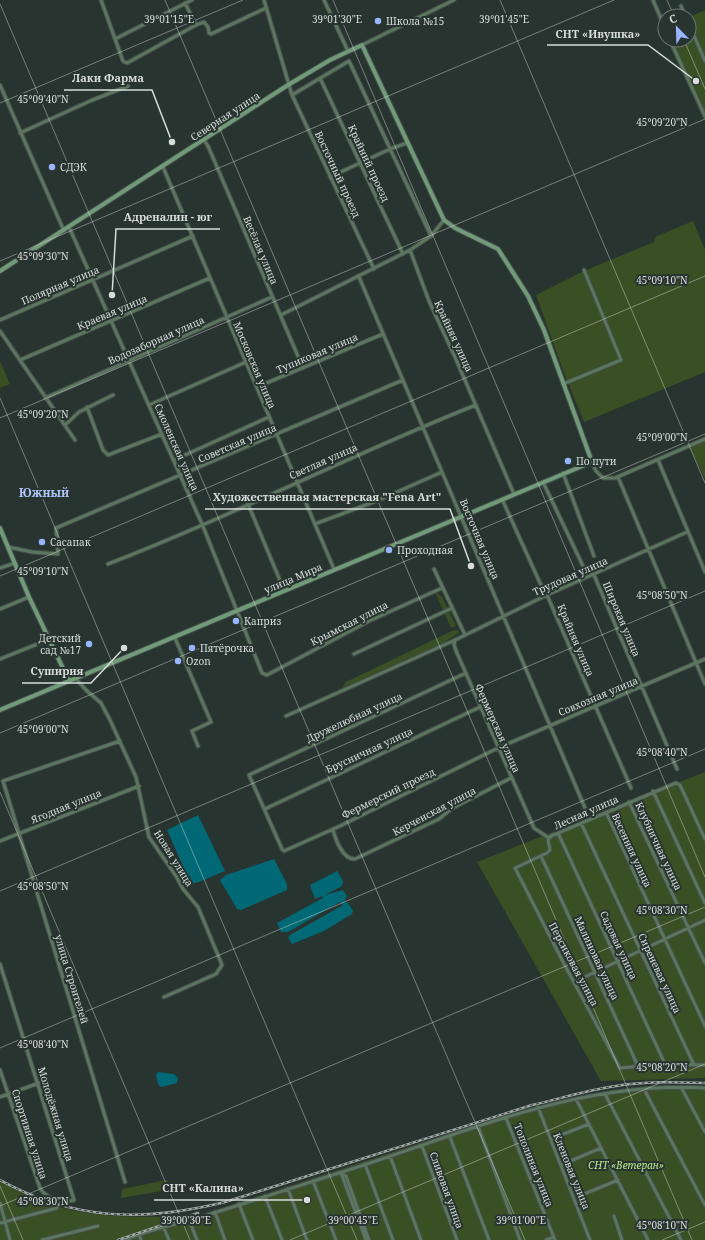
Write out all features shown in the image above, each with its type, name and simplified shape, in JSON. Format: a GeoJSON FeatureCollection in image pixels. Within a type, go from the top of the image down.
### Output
{"type":"FeatureCollection","features":[{"type":"Feature","properties":{"kind":"street"},"geometry":{"type":"LineString","coordinates":[[106,0],[101,1],[123,60],[129,64],[196,25],[204,22],[208,27],[209,33],[211,34],[266,8]]}},
{"type":"Feature","properties":{"kind":"street"},"geometry":{"type":"LineString","coordinates":[[115,39],[192,0]]}},
{"type":"Feature","properties":{"kind":"street","name":"Восточный проезд"},"geometry":{"type":"LineString","coordinates":[[264,0],[292,95],[374,269]]}},
{"type":"Feature","properties":{"kind":"street"},"geometry":{"type":"LineString","coordinates":[[324,0],[348,51]]}},
{"type":"Feature","properties":{"kind":"street"},"geometry":{"type":"LineString","coordinates":[[454,0],[362,45],[444,220],[456,228],[492,245],[501,252],[528,296],[544,330],[592,462],[596,471],[603,478],[606,480],[618,477],[705,439]]}},
{"type":"Feature","properties":{"kind":"street"},"geometry":{"type":"LineString","coordinates":[[653,0],[657,9]]}},
{"type":"Feature","properties":{"kind":"street"},"geometry":{"type":"LineString","coordinates":[[185,3],[196,25]]}},
{"type":"Feature","properties":{"kind":"street"},"geometry":{"type":"LineString","coordinates":[[697,42],[705,61]]}},
{"type":"Feature","properties":{"kind":"street","name":"Северная улица"},"geometry":{"type":"LineString","coordinates":[[0,271],[288,85],[348,51],[362,45]]}},
{"type":"Feature","properties":{"kind":"street"},"geometry":{"type":"LineString","coordinates":[[674,48],[705,116]]}},
{"type":"Feature","properties":{"kind":"street"},"geometry":{"type":"LineString","coordinates":[[292,95],[349,61],[431,236]]}},
{"type":"Feature","properties":{"kind":"street","name":"Крайний проезд"},"geometry":{"type":"LineString","coordinates":[[320,78],[403,254]]}},
{"type":"Feature","properties":{"kind":"street"},"geometry":{"type":"LineString","coordinates":[[0,85],[64,230]]}},
{"type":"Feature","properties":{"kind":"street"},"geometry":{"type":"LineString","coordinates":[[20,133],[72,109],[128,86]]}},
{"type":"Feature","properties":{"kind":"street","name":"Весёлая улица"},"geometry":{"type":"LineString","coordinates":[[204,140],[208,146],[303,368]]}},
{"type":"Feature","properties":{"kind":"street"},"geometry":{"type":"LineString","coordinates":[[330,177],[390,149],[407,143]]}},
{"type":"Feature","properties":{"kind":"street","name":"Московская улица"},"geometry":{"type":"LineString","coordinates":[[163,167],[334,569]]}},
{"type":"Feature","properties":{"kind":"street"},"geometry":{"type":"LineString","coordinates":[[281,316],[410,250],[431,236],[444,220]]}},
{"type":"Feature","properties":{"kind":"street","name":"Смоленская улица"},"geometry":{"type":"LineString","coordinates":[[70,227],[92,280],[202,524],[264,675]]}},
{"type":"Feature","properties":{"kind":"street","name":"Полярная улица"},"geometry":{"type":"LineString","coordinates":[[0,320],[193,236]]}},
{"type":"Feature","properties":{"kind":"street","name":"Крайняя улица"},"geometry":{"type":"LineString","coordinates":[[410,250],[429,301],[476,404],[514,494]]}},
{"type":"Feature","properties":{"kind":"street"},"geometry":{"type":"LineString","coordinates":[[563,384],[621,360],[584,270]]}},
{"type":"Feature","properties":{"kind":"street","name":"Восточная улица"},"geometry":{"type":"LineString","coordinates":[[359,277],[586,808]]}},
{"type":"Feature","properties":{"kind":"street","name":"Краевая улица"},"geometry":{"type":"LineString","coordinates":[[20,360],[112,322],[210,278]]}},
{"type":"Feature","properties":{"kind":"street","name":"Водозаборная улица"},"geometry":{"type":"LineString","coordinates":[[45,398],[272,297]]}},
{"type":"Feature","properties":{"kind":"street"},"geometry":{"type":"LineString","coordinates":[[0,331],[45,398],[76,440]]}},
{"type":"Feature","properties":{"kind":"street","name":"Тупиковая улица"},"geometry":{"type":"LineString","coordinates":[[257,387],[383,334]]}},
{"type":"Feature","properties":{"kind":"street"},"geometry":{"type":"LineString","coordinates":[[149,405],[246,362]]}},
{"type":"Feature","properties":{"kind":"street","name":"Советская улица"},"geometry":{"type":"LineString","coordinates":[[8,547],[32,552],[58,554],[56,528],[181,476],[403,380]]}},
{"type":"Feature","properties":{"kind":"street"},"geometry":{"type":"LineString","coordinates":[[65,425],[87,407],[113,395]]}},
{"type":"Feature","properties":{"kind":"street","name":"Светлая улица"},"geometry":{"type":"LineString","coordinates":[[108,564],[133,555],[422,426],[476,404]]}},
{"type":"Feature","properties":{"kind":"street"},"geometry":{"type":"LineString","coordinates":[[87,407],[103,450],[108,454],[111,455],[162,434]]}},
{"type":"Feature","properties":{"kind":"street","name":"Советская улица"},"geometry":{"type":"LineString","coordinates":[[174,460],[269,417]]}},
{"type":"Feature","properties":{"kind":"street"},"geometry":{"type":"LineString","coordinates":[[658,460],[705,572]]}},
{"type":"Feature","properties":{"kind":"street","name":"улица Мира"},"geometry":{"type":"LineString","coordinates":[[0,710],[175,638],[284,590],[592,462]]}},
{"type":"Feature","properties":{"kind":"street"},"geometry":{"type":"LineString","coordinates":[[315,524],[379,500],[442,472]]}},
{"type":"Feature","properties":{"kind":"street"},"geometry":{"type":"LineString","coordinates":[[564,473],[594,556]]}},
{"type":"Feature","properties":{"kind":"street"},"geometry":{"type":"LineString","coordinates":[[618,477],[705,684]]}},
{"type":"Feature","properties":{"kind":"street","name":"Широкая улица"},"geometry":{"type":"LineString","coordinates":[[543,482],[583,566],[594,575],[677,769]]}},
{"type":"Feature","properties":{"kind":"street","name":"Крайняя улица"},"geometry":{"type":"LineString","coordinates":[[502,499],[540,583],[548,595],[631,788]]}},
{"type":"Feature","properties":{"kind":"street"},"geometry":{"type":"LineString","coordinates":[[248,504],[284,590]]}},
{"type":"Feature","properties":{"kind":"street"},"geometry":{"type":"LineString","coordinates":[[0,528],[29,597],[69,681]]}},
{"type":"Feature","properties":{"kind":"street","name":"Трудовая улица"},"geometry":{"type":"LineString","coordinates":[[455,640],[548,595],[687,532]]}},
{"type":"Feature","properties":{"kind":"street"},"geometry":{"type":"LineString","coordinates":[[0,568],[15,562]]}},
{"type":"Feature","properties":{"kind":"street"},"geometry":{"type":"LineString","coordinates":[[434,569],[465,635]]}},
{"type":"Feature","properties":{"kind":"street","name":"Крымская улица"},"geometry":{"type":"LineString","coordinates":[[264,675],[369,621],[442,588]]}},
{"type":"Feature","properties":{"kind":"street"},"geometry":{"type":"LineString","coordinates":[[0,609],[29,597]]}},
{"type":"Feature","properties":{"kind":"street"},"geometry":{"type":"LineString","coordinates":[[354,654],[452,608]]}},
{"type":"Feature","properties":{"kind":"street"},"geometry":{"type":"LineString","coordinates":[[175,638],[211,722],[192,731],[198,746]]}},
{"type":"Feature","properties":{"kind":"street"},"geometry":{"type":"LineString","coordinates":[[0,659],[50,639]]}},
{"type":"Feature","properties":{"kind":"street"},"geometry":{"type":"LineString","coordinates":[[286,716],[455,640]]}},
{"type":"Feature","properties":{"kind":"street","name":"Фермерская улица"},"geometry":{"type":"LineString","coordinates":[[455,640],[454,645],[480,707],[534,828],[549,838]]}},
{"type":"Feature","properties":{"kind":"street","name":"Совхозная улица"},"geometry":{"type":"LineString","coordinates":[[498,748],[705,659]]}},
{"type":"Feature","properties":{"kind":"street","name":"Дружелюбная улица"},"geometry":{"type":"LineString","coordinates":[[264,809],[249,775],[466,673]]}},
{"type":"Feature","properties":{"kind":"street","name":"Новая улица"},"geometry":{"type":"LineString","coordinates":[[76,679],[101,703],[120,741],[139,786],[149,837],[176,876],[183,889],[198,907],[222,965],[216,974],[164,997]]}},
{"type":"Feature","properties":{"kind":"street","name":"Брусничная улица"},"geometry":{"type":"LineString","coordinates":[[264,809],[480,707]]}},
{"type":"Feature","properties":{"kind":"street","name":"улица Строителей"},"geometry":{"type":"LineString","coordinates":[[120,741],[2,781],[125,1182]]}},
{"type":"Feature","properties":{"kind":"street","name":"Фермерский проезд"},"geometry":{"type":"LineString","coordinates":[[264,809],[284,851],[333,829],[498,748]]}},
{"type":"Feature","properties":{"kind":"street","name":"Керченская улица"},"geometry":{"type":"LineString","coordinates":[[333,829],[343,851],[350,858],[355,859],[439,819],[451,809],[511,778]]}},
{"type":"Feature","properties":{"kind":"street","name":"Лесная улица"},"geometry":{"type":"LineString","coordinates":[[541,856],[550,850],[549,838],[558,833],[653,791],[678,783],[705,839]]}},
{"type":"Feature","properties":{"kind":"street","name":"Ягодная улица"},"geometry":{"type":"LineString","coordinates":[[0,841],[139,786]]}},
{"type":"Feature","properties":{"kind":"street"},"geometry":{"type":"LineString","coordinates":[[653,791],[705,903]]}},
{"type":"Feature","properties":{"kind":"street","name":"Клубничная улица"},"geometry":{"type":"LineString","coordinates":[[629,802],[705,963]]}},
{"type":"Feature","properties":{"kind":"street","name":"Весенняя улица"},"geometry":{"type":"LineString","coordinates":[[606,812],[705,1026]]}},
{"type":"Feature","properties":{"kind":"street","name":"Сиреневая улица"},"geometry":{"type":"LineString","coordinates":[[581,823],[694,1065]]}},
{"type":"Feature","properties":{"kind":"street","name":"Садовая улица"},"geometry":{"type":"LineString","coordinates":[[558,833],[665,1064]]}},
{"type":"Feature","properties":{"kind":"street","name":"Персиковая улица"},"geometry":{"type":"LineString","coordinates":[[541,856],[515,868],[620,1068],[638,1066]]}},
{"type":"Feature","properties":{"kind":"street","name":"Малиновая улица"},"geometry":{"type":"LineString","coordinates":[[541,856],[638,1066]]}},
{"type":"Feature","properties":{"kind":"street"},"geometry":{"type":"LineString","coordinates":[[574,982],[705,920]]}},
{"type":"Feature","properties":{"kind":"street","name":"Молодёжная улица"},"geometry":{"type":"LineString","coordinates":[[0,964],[39,1083],[74,1200]]}},
{"type":"Feature","properties":{"kind":"street"},"geometry":{"type":"LineString","coordinates":[[0,983],[5,981]]}},
{"type":"Feature","properties":{"kind":"street"},"geometry":{"type":"LineString","coordinates":[[638,1066],[665,1064],[705,1065]]}},
{"type":"Feature","properties":{"kind":"street","name":"Спортивная улица"},"geometry":{"type":"LineString","coordinates":[[0,1070],[41,1192],[53,1198],[74,1200]]}},
{"type":"Feature","properties":{"kind":"street"},"geometry":{"type":"LineString","coordinates":[[0,1097],[39,1083]]}},
{"type":"Feature","properties":{"kind":"street"},"geometry":{"type":"LineString","coordinates":[[681,1086],[705,1132]]}},
{"type":"Feature","properties":{"kind":"street"},"geometry":{"type":"LineString","coordinates":[[125,1240],[163,1226],[189,1220],[288,1189],[538,1107],[605,1094],[646,1089],[681,1086],[705,1088]]}},
{"type":"Feature","properties":{"kind":"street"},"geometry":{"type":"LineString","coordinates":[[646,1089],[646,1093],[705,1205]]}},
{"type":"Feature","properties":{"kind":"street"},"geometry":{"type":"LineString","coordinates":[[605,1094],[680,1240]]}},
{"type":"Feature","properties":{"kind":"street"},"geometry":{"type":"LineString","coordinates":[[576,1099],[648,1240]]}},
{"type":"Feature","properties":{"kind":"street","name":"Кленовая улица"},"geometry":{"type":"LineString","coordinates":[[538,1107],[590,1240]]}},
{"type":"Feature","properties":{"kind":"street","name":"Тополиная улица"},"geometry":{"type":"LineString","coordinates":[[506,1118],[555,1238]]}},
{"type":"Feature","properties":{"kind":"street"},"geometry":{"type":"LineString","coordinates":[[551,1139],[589,1124]]}},
{"type":"Feature","properties":{"kind":"street"},"geometry":{"type":"LineString","coordinates":[[478,1126],[520,1240]]}},
{"type":"Feature","properties":{"kind":"street"},"geometry":{"type":"LineString","coordinates":[[450,1136],[489,1240]]}},
{"type":"Feature","properties":{"kind":"street","name":"Сливовая улица"},"geometry":{"type":"LineString","coordinates":[[422,1146],[457,1240]]}},
{"type":"Feature","properties":{"kind":"street"},"geometry":{"type":"LineString","coordinates":[[561,1165],[601,1148]]}},
{"type":"Feature","properties":{"kind":"street"},"geometry":{"type":"LineString","coordinates":[[390,1156],[422,1240]]}},
{"type":"Feature","properties":{"kind":"street"},"geometry":{"type":"LineString","coordinates":[[365,1164],[393,1240]]}},
{"type":"Feature","properties":{"kind":"street"},"geometry":{"type":"LineString","coordinates":[[341,1172],[366,1240]]}},
{"type":"Feature","properties":{"kind":"street"},"geometry":{"type":"LineString","coordinates":[[341,1172],[346,1176],[369,1240]]}},
{"type":"Feature","properties":{"kind":"street"},"geometry":{"type":"LineString","coordinates":[[584,1194],[618,1180]]}},
{"type":"Feature","properties":{"kind":"street"},"geometry":{"type":"LineString","coordinates":[[313,1181],[336,1240]]}},
{"type":"Feature","properties":{"kind":"street"},"geometry":{"type":"LineString","coordinates":[[288,1189],[307,1240]]}},
{"type":"Feature","properties":{"kind":"street"},"geometry":{"type":"LineString","coordinates":[[265,1196],[282,1240]]}},
{"type":"Feature","properties":{"kind":"street"},"geometry":{"type":"LineString","coordinates":[[0,1203],[10,1240]]}},
{"type":"Feature","properties":{"kind":"street"},"geometry":{"type":"LineString","coordinates":[[239,1204],[253,1240]]}},
{"type":"Feature","properties":{"kind":"street"},"geometry":{"type":"LineString","coordinates":[[0,1223],[57,1208]]}},
{"type":"Feature","properties":{"kind":"street"},"geometry":{"type":"LineString","coordinates":[[215,1212],[225,1240]]}},
{"type":"Feature","properties":{"kind":"street"},"geometry":{"type":"LineString","coordinates":[[614,1216],[622,1240]]}},
{"type":"Feature","properties":{"kind":"street"},"geometry":{"type":"LineString","coordinates":[[189,1220],[197,1240]]}},
{"type":"Feature","properties":{"kind":"street"},"geometry":{"type":"LineString","coordinates":[[42,1240],[98,1226]]}},
{"type":"Feature","properties":{"kind":"street"},"geometry":{"type":"LineString","coordinates":[[163,1226],[169,1240]]}},
{"type":"Feature","properties":{"kind":"street"},"geometry":{"type":"LineString","coordinates":[[65,1234],[66,1240]]}},
{"type":"Feature","properties":{"kind":"street"},"geometry":{"type":"LineString","coordinates":[[139,1234],[141,1240]]}},
{"type":"Feature","properties":{"kind":"street"},"geometry":{"type":"LineString","coordinates":[[546,1240],[555,1238]]}},
{"type":"Feature","properties":{"kind":"green space"},"geometry":{"type":"Polygon","coordinates":[[[705,10],[705,122],[671,48],[697,48],[697,14],[705,10]]]}},
{"type":"Feature","properties":{"kind":"green space"},"geometry":{"type":"Polygon","coordinates":[[[693,221],[705,250],[705,372],[584,422],[564,373],[536,295],[584,271],[654,242],[655,237],[693,221]]]}},
{"type":"Feature","properties":{"kind":"green space"},"geometry":{"type":"Polygon","coordinates":[[[0,361],[10,384],[0,388],[0,361]]]}},
{"type":"Feature","properties":{"kind":"green space"},"geometry":{"type":"Polygon","coordinates":[[[705,436],[705,479],[688,444],[705,436]]]}},
{"type":"Feature","properties":{"kind":"green space"},"geometry":{"type":"Polygon","coordinates":[[[436,592],[442,597],[456,626],[451,628],[436,592]]]}},
{"type":"Feature","properties":{"kind":"green space"},"geometry":{"type":"Polygon","coordinates":[[[458,630],[459,633],[441,644],[342,688],[346,682],[452,631],[458,630]]]}},
{"type":"Feature","properties":{"kind":"green space"},"geometry":{"type":"Polygon","coordinates":[[[705,772],[705,1078],[601,1081],[477,862],[705,772]]]}},
{"type":"Feature","properties":{"kind":"green space","name":"СНТ «Ветеран»"},"geometry":{"type":"Polygon","coordinates":[[[665,1085],[705,1086],[705,1240],[0,1240],[0,1181],[33,1198],[53,1205],[94,1214],[137,1217],[201,1215],[484,1122],[555,1101],[665,1085]]]}},
{"type":"Feature","properties":{"kind":"green space"},"geometry":{"type":"Polygon","coordinates":[[[167,1180],[171,1185],[162,1191],[121,1198],[122,1189],[167,1180]]]}},
{"type":"Feature","properties":{"kind":"water"},"geometry":{"type":"Polygon","coordinates":[[[198,815],[225,871],[191,884],[167,830],[198,815]]]}},
{"type":"Feature","properties":{"kind":"water"},"geometry":{"type":"Polygon","coordinates":[[[274,859],[287,884],[287,890],[241,910],[237,909],[220,880],[226,875],[274,859]]]}},
{"type":"Feature","properties":{"kind":"water"},"geometry":{"type":"Polygon","coordinates":[[[337,871],[343,881],[342,886],[325,895],[343,890],[347,896],[344,902],[348,903],[353,911],[352,914],[324,931],[292,944],[288,938],[290,935],[343,905],[340,902],[288,932],[281,932],[277,923],[323,898],[322,896],[315,899],[310,885],[337,871]]]}},
{"type":"Feature","properties":{"kind":"water"},"geometry":{"type":"Polygon","coordinates":[[[158,1072],[174,1074],[178,1078],[177,1083],[161,1087],[158,1084],[156,1075],[158,1072]]]}},
{"type":"Feature","properties":{"kind":"railway"},"geometry":{"type":"LineString","coordinates":[[0,1180],[28,1194],[55,1204],[83,1210],[110,1214],[138,1215],[166,1213],[225,1202],[532,1105],[584,1092],[638,1083],[705,1083]]}},
{"type":"Feature","properties":{"kind":"railway"},"geometry":{"type":"LineString","coordinates":[[118,1240],[198,1213]]}},
{"type":"Feature","properties":{"kind":"place","name":"Школа №15"},"geometry":{"type":"Point","coordinates":[378,21]}},
{"type":"Feature","properties":{"kind":"place","name":"СНТ «Ивушка»"},"geometry":{"type":"Point","coordinates":[696,81]}},
{"type":"Feature","properties":{"kind":"place","name":"Лаки Фарма"},"geometry":{"type":"Point","coordinates":[172,142]}},
{"type":"Feature","properties":{"kind":"place","name":"СДЭК"},"geometry":{"type":"Point","coordinates":[52,167]}},
{"type":"Feature","properties":{"kind":"place","name":"Адреналин - юг"},"geometry":{"type":"Point","coordinates":[112,295]}},
{"type":"Feature","properties":{"kind":"place","name":"По пути"},"geometry":{"type":"Point","coordinates":[568,461]}},
{"type":"Feature","properties":{"kind":"place","name":"Сасапак"},"geometry":{"type":"Point","coordinates":[42,542]}},
{"type":"Feature","properties":{"kind":"place","name":"Проходная"},"geometry":{"type":"Point","coordinates":[389,550]}},
{"type":"Feature","properties":{"kind":"place","name":"Художественная мастерская \"Fena Art\""},"geometry":{"type":"Point","coordinates":[471,566]}},
{"type":"Feature","properties":{"kind":"place","name":"Каприз"},"geometry":{"type":"Point","coordinates":[236,621]}},
{"type":"Feature","properties":{"kind":"place","name":"Детский сад №17"},"geometry":{"type":"Point","coordinates":[89,644]}},
{"type":"Feature","properties":{"kind":"place","name":"Суширия"},"geometry":{"type":"Point","coordinates":[124,648]}},
{"type":"Feature","properties":{"kind":"place","name":"Пятёрочка"},"geometry":{"type":"Point","coordinates":[192,648]}},
{"type":"Feature","properties":{"kind":"place","name":"Ozon"},"geometry":{"type":"Point","coordinates":[178,661]}},
{"type":"Feature","properties":{"kind":"place","name":"СНТ «Калина»"},"geometry":{"type":"Point","coordinates":[307,1200]}},
{"type":"Feature","properties":{"kind":"district","name":"Южный"},"geometry":{"type":"Point","coordinates":[44,492]}}]}
